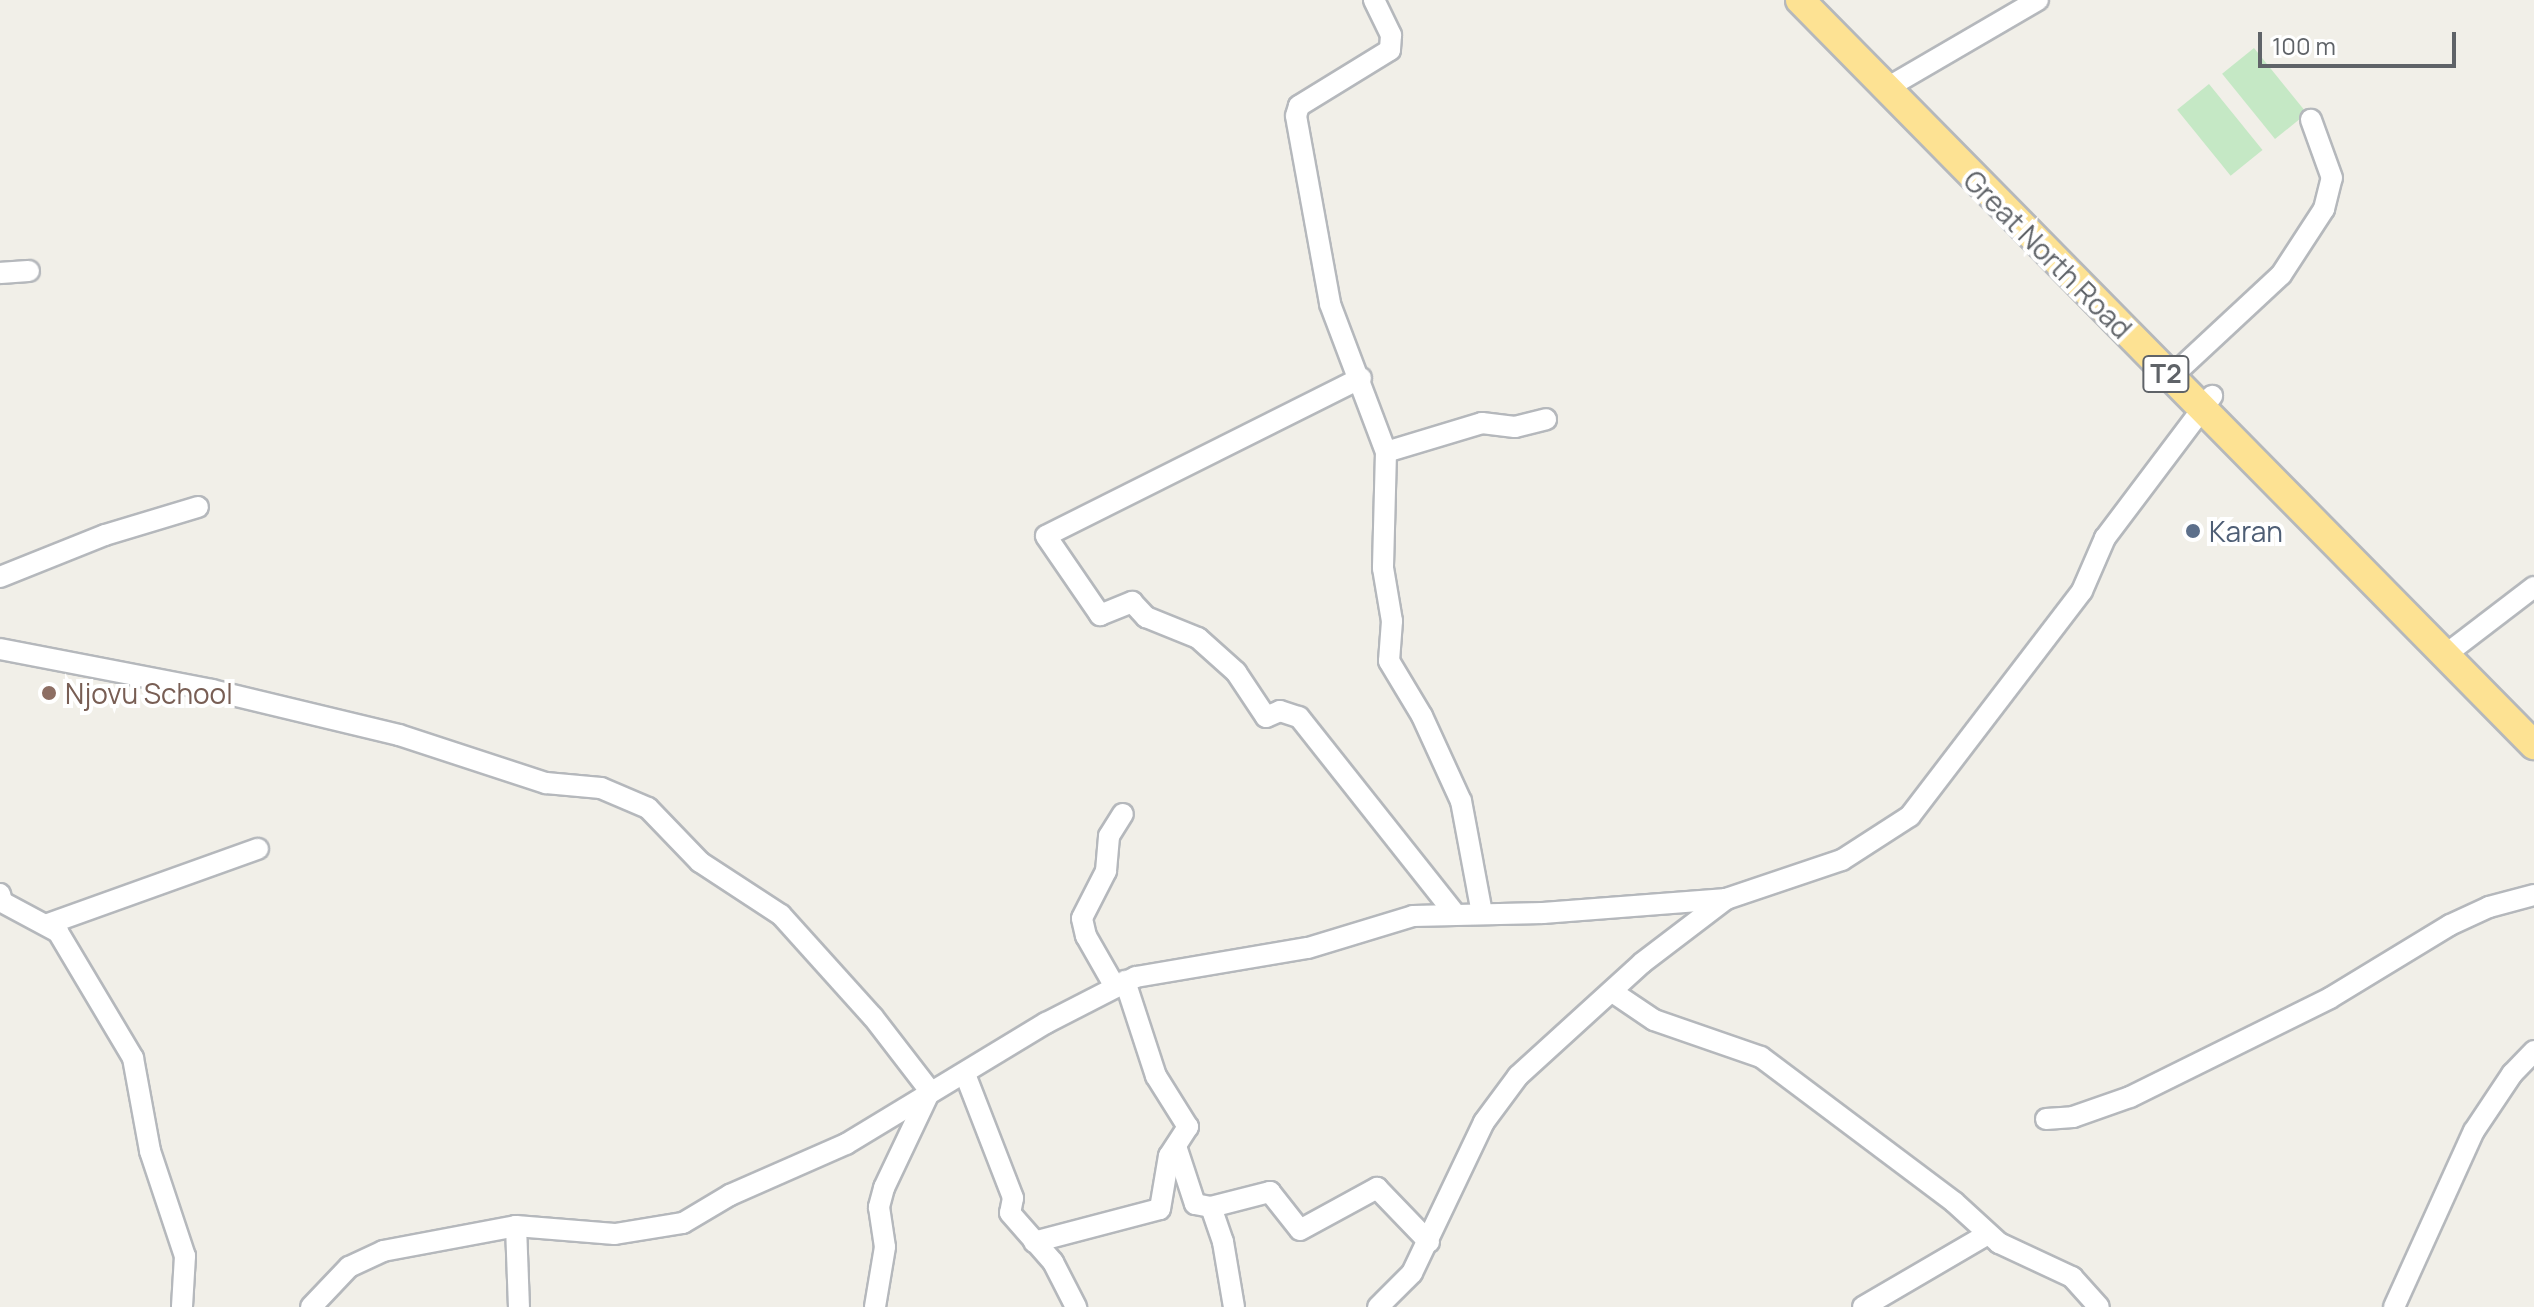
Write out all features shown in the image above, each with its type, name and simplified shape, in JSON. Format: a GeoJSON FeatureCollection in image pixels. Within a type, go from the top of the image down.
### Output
{"type":"FeatureCollection","features":[{"type":"Feature","properties":{"kind":"highway","name":"Great North Road"},"geometry":{"type":"LineString","coordinates":[[1800,0],[1891,85],[2452,649],[2534,720]]}},
{"type":"Feature","properties":{"kind":"highway","name":"Great North Road"},"geometry":{"type":"LineString","coordinates":[[1818,0],[1891,85]]}},
{"type":"Feature","properties":{"kind":"highway","name":"Great North Road"},"geometry":{"type":"LineString","coordinates":[[2452,649],[2534,745]]}},
{"type":"Feature","properties":{"kind":"street"},"geometry":{"type":"LineString","coordinates":[[1374,0],[1391,35],[1390,50],[1296,112],[1326,290],[1386,452],[1383,568],[1392,621],[1389,661],[1422,716],[1461,801],[1482,913]]}},
{"type":"Feature","properties":{"kind":"street"},"geometry":{"type":"LineString","coordinates":[[1891,85],[2038,0]]}},
{"type":"Feature","properties":{"kind":"street"},"geometry":{"type":"LineString","coordinates":[[2177,373],[2281,275],[2324,209],[2332,178],[2311,120]]}},
{"type":"Feature","properties":{"kind":"street"},"geometry":{"type":"LineString","coordinates":[[0,273],[29,271]]}},
{"type":"Feature","properties":{"kind":"street"},"geometry":{"type":"LineString","coordinates":[[1361,378],[1046,536],[1100,615],[1132,602],[1146,617],[1198,638],[1236,672],[1266,717],[1280,711],[1299,717],[1455,914]]}},
{"type":"Feature","properties":{"kind":"street"},"geometry":{"type":"LineString","coordinates":[[311,1307],[334,1279],[365,1257],[516,1226],[615,1234],[683,1223],[730,1195],[846,1144],[930,1091],[965,1074],[1119,983],[1166,969],[1308,948],[1389,920],[1726,899],[1842,860],[1910,816],[2082,591],[2105,538],[2206,402]]}},
{"type":"Feature","properties":{"kind":"street"},"geometry":{"type":"LineString","coordinates":[[1386,452],[1482,423],[1515,427],[1546,419]]}},
{"type":"Feature","properties":{"kind":"street"},"geometry":{"type":"LineString","coordinates":[[0,577],[105,535],[198,507]]}},
{"type":"Feature","properties":{"kind":"street"},"geometry":{"type":"LineString","coordinates":[[2452,649],[2534,587]]}},
{"type":"Feature","properties":{"kind":"street"},"geometry":{"type":"LineString","coordinates":[[0,649],[226,693],[399,735],[546,783],[601,788],[634,800],[700,862],[781,915],[873,1017],[930,1091]]}},
{"type":"Feature","properties":{"kind":"street"},"geometry":{"type":"LineString","coordinates":[[1034,1242],[1160,1209],[1176,1146],[1188,1127],[1156,1076],[1119,983],[1086,936],[1082,918],[1106,871],[1109,836],[1123,814]]}},
{"type":"Feature","properties":{"kind":"street"},"geometry":{"type":"LineString","coordinates":[[48,924],[258,849]]}},
{"type":"Feature","properties":{"kind":"street"},"geometry":{"type":"LineString","coordinates":[[0,894],[2,902],[48,924],[67,944],[138,1072],[150,1151],[185,1256],[182,1307]]}},
{"type":"Feature","properties":{"kind":"street"},"geometry":{"type":"LineString","coordinates":[[2046,1119],[2073,1117],[2130,1097],[2330,998],[2450,925],[2489,907],[2534,895]]}},
{"type":"Feature","properties":{"kind":"street"},"geometry":{"type":"LineString","coordinates":[[1378,1307],[1412,1273],[1484,1122],[1505,1091],[1614,993],[1642,963],[1726,899]]}},
{"type":"Feature","properties":{"kind":"street"},"geometry":{"type":"LineString","coordinates":[[1614,993],[1654,1020],[1761,1057],[1988,1234],[2072,1277],[2099,1307]]}},
{"type":"Feature","properties":{"kind":"street"},"geometry":{"type":"LineString","coordinates":[[2394,1307],[2474,1131],[2512,1074],[2534,1051]]}},
{"type":"Feature","properties":{"kind":"street"},"geometry":{"type":"LineString","coordinates":[[965,1074],[1013,1198],[1010,1213],[1053,1262],[1076,1307]]}},
{"type":"Feature","properties":{"kind":"street"},"geometry":{"type":"LineString","coordinates":[[875,1307],[884,1265],[879,1207],[884,1188],[930,1091]]}},
{"type":"Feature","properties":{"kind":"street"},"geometry":{"type":"LineString","coordinates":[[1176,1146],[1195,1204],[1211,1207],[1270,1192],[1300,1230],[1377,1188],[1429,1242]]}},
{"type":"Feature","properties":{"kind":"street"},"geometry":{"type":"LineString","coordinates":[[1211,1207],[1223,1242],[1234,1307]]}},
{"type":"Feature","properties":{"kind":"street"},"geometry":{"type":"LineString","coordinates":[[516,1226],[519,1307]]}},
{"type":"Feature","properties":{"kind":"street"},"geometry":{"type":"LineString","coordinates":[[1863,1307],[1988,1234]]}},
{"type":"Feature","properties":{"kind":"green space"},"geometry":{"type":"Polygon","coordinates":[[[2254,48],[2307,113],[2275,139],[2222,74],[2254,48]]]}},
{"type":"Feature","properties":{"kind":"green space"},"geometry":{"type":"Polygon","coordinates":[[[2209,84],[2262,150],[2231,176],[2177,110],[2209,84]]]}},
{"type":"Feature","properties":{"kind":"place","name":"Karan"},"geometry":{"type":"Point","coordinates":[2193,531]}},
{"type":"Feature","properties":{"kind":"place","name":"Njovu School"},"geometry":{"type":"Point","coordinates":[49,693]}}]}
